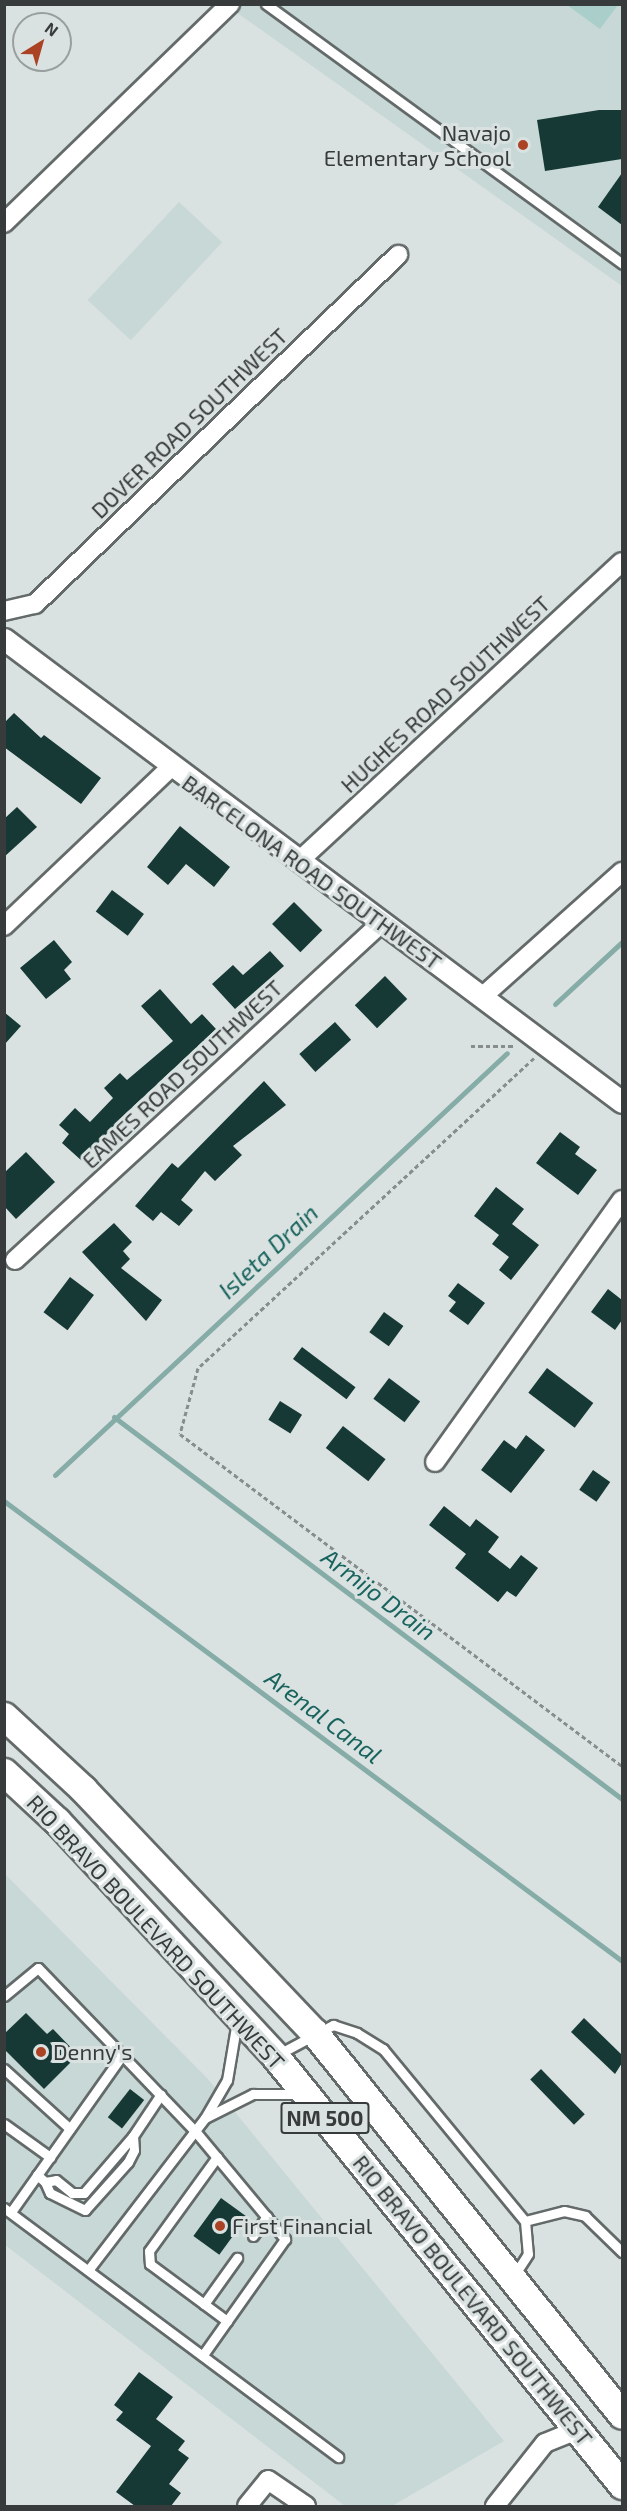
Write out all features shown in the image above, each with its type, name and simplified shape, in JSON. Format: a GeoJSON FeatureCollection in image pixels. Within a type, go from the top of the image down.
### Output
{"type":"FeatureCollection","features":[{"type":"Feature","properties":{"kind":"main road","name":"RIO BRAVO BOULEVARD SOUTHWEST"},"geometry":{"type":"LineString","coordinates":[[4,1716],[83,1789],[314,2032],[622,2415]]}},
{"type":"Feature","properties":{"kind":"main road","name":"RIO BRAVO BOULEVARD SOUTHWEST"},"geometry":{"type":"LineString","coordinates":[[4,1772],[57,1821],[275,2056],[622,2485]]}},
{"type":"Feature","properties":{"kind":"street"},"geometry":{"type":"LineString","coordinates":[[4,223],[230,4]]}},
{"type":"Feature","properties":{"kind":"street","name":"DOVER ROAD SOUTHWEST"},"geometry":{"type":"LineString","coordinates":[[4,611],[35,604],[398,255]]}},
{"type":"Feature","properties":{"kind":"street","name":"HUGHES ROAD SOUTHWEST"},"geometry":{"type":"LineString","coordinates":[[300,861],[622,562]]}},
{"type":"Feature","properties":{"kind":"street","name":"BARCELONA ROAD SOUTHWEST"},"geometry":{"type":"LineString","coordinates":[[4,639],[171,767],[622,1102]]}},
{"type":"Feature","properties":{"kind":"street"},"geometry":{"type":"LineString","coordinates":[[4,926],[171,767]]}},
{"type":"Feature","properties":{"kind":"street"},"geometry":{"type":"LineString","coordinates":[[482,998],[622,872]]}},
{"type":"Feature","properties":{"kind":"street","name":"EAMES ROAD SOUTHWEST"},"geometry":{"type":"LineString","coordinates":[[15,1260],[382,922]]}},
{"type":"Feature","properties":{"kind":"street"},"geometry":{"type":"LineString","coordinates":[[435,1462],[622,1200]]}},
{"type":"Feature","properties":{"kind":"street"},"geometry":{"type":"LineString","coordinates":[[495,2506],[545,2443],[578,2430]]}},
{"type":"Feature","properties":{"kind":"street"},"geometry":{"type":"LineString","coordinates":[[247,2506],[268,2480],[306,2506]]}},
{"type":"Feature","properties":{"kind":"lane"},"geometry":{"type":"LineString","coordinates":[[266,4],[622,264]]}},
{"type":"Feature","properties":{"kind":"lane"},"geometry":{"type":"LineString","coordinates":[[4,1996],[38,1968],[195,2131],[285,2239],[203,2355]]}},
{"type":"Feature","properties":{"kind":"lane"},"geometry":{"type":"LineString","coordinates":[[89,2269],[205,2118],[227,2080],[238,2016]]}},
{"type":"Feature","properties":{"kind":"lane"},"geometry":{"type":"LineString","coordinates":[[275,2056],[314,2032],[333,2025],[357,2033],[383,2049],[525,2221],[528,2254],[512,2278]]}},
{"type":"Feature","properties":{"kind":"lane"},"geometry":{"type":"LineString","coordinates":[[122,2055],[37,2175],[8,2210],[338,2457]]}},
{"type":"Feature","properties":{"kind":"lane"},"geometry":{"type":"LineString","coordinates":[[4,2069],[69,2128]]}},
{"type":"Feature","properties":{"kind":"lane"},"geometry":{"type":"LineString","coordinates":[[45,2182],[56,2180],[72,2193],[84,2193],[133,2136],[161,2094]]}},
{"type":"Feature","properties":{"kind":"lane"},"geometry":{"type":"LineString","coordinates":[[205,2118],[253,2094],[306,2094]]}},
{"type":"Feature","properties":{"kind":"lane"},"geometry":{"type":"LineString","coordinates":[[4,2124],[50,2157]]}},
{"type":"Feature","properties":{"kind":"lane"},"geometry":{"type":"LineString","coordinates":[[37,2175],[45,2182],[50,2193],[85,2210],[128,2162],[134,2150],[133,2136]]}},
{"type":"Feature","properties":{"kind":"lane"},"geometry":{"type":"LineString","coordinates":[[217,2157],[149,2251],[150,2264],[227,2321]]}},
{"type":"Feature","properties":{"kind":"lane"},"geometry":{"type":"LineString","coordinates":[[525,2221],[564,2211],[585,2216],[622,2252]]}},
{"type":"Feature","properties":{"kind":"lane"},"geometry":{"type":"LineString","coordinates":[[253,2236],[267,2217]]}},
{"type":"Feature","properties":{"kind":"lane"},"geometry":{"type":"LineString","coordinates":[[204,2304],[237,2258]]}},
{"type":"Feature","properties":{"kind":"path"},"geometry":{"type":"LineString","coordinates":[[471,1046],[547,1046]]}},
{"type":"Feature","properties":{"kind":"path"},"geometry":{"type":"LineString","coordinates":[[547,1046],[198,1368],[180,1434],[622,1766]]}},
{"type":"Feature","properties":{"kind":"shaded area","name":"Navajo Elementary School"},"geometry":{"type":"Polygon","coordinates":[[[226,5],[622,5],[622,286],[226,5]]]}},
{"type":"Feature","properties":{"kind":"shaded area"},"geometry":{"type":"Polygon","coordinates":[[[567,5],[618,5],[600,29],[567,5]]]}},
{"type":"Feature","properties":{"kind":"shaded area"},"geometry":{"type":"Polygon","coordinates":[[[179,202],[222,242],[131,340],[88,300],[179,202]]]}},
{"type":"Feature","properties":{"kind":"shaded area"},"geometry":{"type":"Polygon","coordinates":[[[4,1873],[208,2079],[504,2441],[392,2506],[345,2506],[5,2245],[4,1873]]]}},
{"type":"Feature","properties":{"kind":"building"},"geometry":{"type":"Polygon","coordinates":[[[599,110],[622,110],[622,159],[545,171],[537,120],[599,110]]]}},
{"type":"Feature","properties":{"kind":"building"},"geometry":{"type":"Polygon","coordinates":[[[622,173],[622,225],[598,207],[622,173]]]}},
{"type":"Feature","properties":{"kind":"building"},"geometry":{"type":"Polygon","coordinates":[[[14,713],[41,738],[44,735],[101,778],[81,804],[4,747],[4,723],[14,713]]]}},
{"type":"Feature","properties":{"kind":"building"},"geometry":{"type":"Polygon","coordinates":[[[17,807],[37,827],[4,857],[4,819],[17,807]]]}},
{"type":"Feature","properties":{"kind":"building"},"geometry":{"type":"Polygon","coordinates":[[[180,826],[230,867],[214,887],[186,864],[168,885],[147,867],[180,826]]]}},
{"type":"Feature","properties":{"kind":"building"},"geometry":{"type":"Polygon","coordinates":[[[112,890],[144,914],[128,936],[96,912],[112,890]]]}},
{"type":"Feature","properties":{"kind":"building"},"geometry":{"type":"Polygon","coordinates":[[[294,902],[322,930],[300,952],[272,924],[294,902]]]}},
{"type":"Feature","properties":{"kind":"building"},"geometry":{"type":"Polygon","coordinates":[[[54,940],[72,962],[64,970],[71,979],[46,999],[20,968],[54,940]]]}},
{"type":"Feature","properties":{"kind":"building"},"geometry":{"type":"Polygon","coordinates":[[[270,951],[284,966],[235,1009],[212,984],[233,965],[243,975],[270,951]]]}},
{"type":"Feature","properties":{"kind":"building"},"geometry":{"type":"Polygon","coordinates":[[[385,976],[407,999],[377,1028],[355,1005],[385,976]]]}},
{"type":"Feature","properties":{"kind":"building"},"geometry":{"type":"Polygon","coordinates":[[[160,989],[191,1024],[202,1014],[216,1029],[123,1116],[82,1161],[62,1143],[69,1134],[59,1125],[75,1108],[90,1122],[113,1098],[104,1088],[120,1073],[127,1080],[173,1041],[141,1006],[160,989]]]}},
{"type":"Feature","properties":{"kind":"building"},"geometry":{"type":"Polygon","coordinates":[[[4,1012],[21,1026],[4,1045],[4,1012]]]}},
{"type":"Feature","properties":{"kind":"building"},"geometry":{"type":"Polygon","coordinates":[[[335,1022],[351,1040],[315,1072],[299,1054],[335,1022]]]}},
{"type":"Feature","properties":{"kind":"building"},"geometry":{"type":"Polygon","coordinates":[[[264,1081],[286,1105],[233,1146],[242,1155],[215,1181],[205,1171],[181,1200],[193,1210],[179,1226],[161,1212],[153,1221],[135,1206],[172,1163],[178,1168],[264,1081]]]}},
{"type":"Feature","properties":{"kind":"building"},"geometry":{"type":"Polygon","coordinates":[[[560,1132],[580,1147],[575,1154],[597,1170],[578,1195],[536,1163],[560,1132]]]}},
{"type":"Feature","properties":{"kind":"building"},"geometry":{"type":"Polygon","coordinates":[[[26,1152],[55,1182],[16,1219],[4,1206],[4,1173],[26,1152]]]}},
{"type":"Feature","properties":{"kind":"building"},"geometry":{"type":"Polygon","coordinates":[[[496,1187],[524,1209],[512,1224],[539,1245],[511,1280],[499,1270],[509,1257],[492,1244],[499,1235],[474,1216],[496,1187]]]}},
{"type":"Feature","properties":{"kind":"building"},"geometry":{"type":"Polygon","coordinates":[[[114,1223],[132,1242],[123,1251],[130,1259],[121,1268],[162,1300],[146,1321],[82,1252],[114,1223]]]}},
{"type":"Feature","properties":{"kind":"building"},"geometry":{"type":"Polygon","coordinates":[[[70,1277],[94,1295],[67,1330],[44,1312],[70,1277]]]}},
{"type":"Feature","properties":{"kind":"building"},"geometry":{"type":"Polygon","coordinates":[[[458,1283],[485,1303],[468,1325],[449,1311],[456,1302],[448,1296],[458,1283]]]}},
{"type":"Feature","properties":{"kind":"building"},"geometry":{"type":"Polygon","coordinates":[[[608,1289],[622,1300],[622,1320],[615,1330],[591,1312],[608,1289]]]}},
{"type":"Feature","properties":{"kind":"building"},"geometry":{"type":"Polygon","coordinates":[[[384,1312],[403,1326],[389,1346],[369,1332],[384,1312]]]}},
{"type":"Feature","properties":{"kind":"building"},"geometry":{"type":"Polygon","coordinates":[[[302,1347],[356,1387],[346,1399],[293,1359],[302,1347]]]}},
{"type":"Feature","properties":{"kind":"building"},"geometry":{"type":"Polygon","coordinates":[[[547,1368],[593,1403],[575,1428],[528,1393],[547,1368]]]}},
{"type":"Feature","properties":{"kind":"building"},"geometry":{"type":"Polygon","coordinates":[[[389,1378],[420,1401],[404,1422],[373,1399],[389,1378]]]}},
{"type":"Feature","properties":{"kind":"building"},"geometry":{"type":"Polygon","coordinates":[[[280,1401],[302,1415],[290,1433],[268,1420],[280,1401]]]}},
{"type":"Feature","properties":{"kind":"building"},"geometry":{"type":"Polygon","coordinates":[[[343,1426],[386,1459],[368,1481],[326,1448],[343,1426]]]}},
{"type":"Feature","properties":{"kind":"building"},"geometry":{"type":"Polygon","coordinates":[[[526,1435],[545,1450],[511,1493],[481,1470],[504,1440],[516,1449],[526,1435]]]}},
{"type":"Feature","properties":{"kind":"building"},"geometry":{"type":"Polygon","coordinates":[[[593,1470],[610,1482],[596,1502],[579,1490],[593,1470]]]}},
{"type":"Feature","properties":{"kind":"building"},"geometry":{"type":"Polygon","coordinates":[[[444,1506],[470,1527],[476,1519],[499,1537],[488,1552],[510,1569],[521,1555],[538,1568],[516,1597],[507,1591],[498,1602],[455,1568],[466,1554],[429,1525],[444,1506]]]}},
{"type":"Feature","properties":{"kind":"building","name":"Denny's"},"geometry":{"type":"Polygon","coordinates":[[[26,2013],[47,2034],[53,2029],[78,2055],[44,2089],[4,2049],[4,2034],[26,2013]]]}},
{"type":"Feature","properties":{"kind":"building"},"geometry":{"type":"Polygon","coordinates":[[[584,2018],[622,2055],[622,2063],[615,2074],[571,2032],[584,2018]]]}},
{"type":"Feature","properties":{"kind":"building"},"geometry":{"type":"Polygon","coordinates":[[[541,2069],[585,2114],[574,2125],[530,2079],[541,2069]]]}},
{"type":"Feature","properties":{"kind":"building"},"geometry":{"type":"Polygon","coordinates":[[[130,2089],[144,2100],[122,2128],[108,2117],[130,2089]]]}},
{"type":"Feature","properties":{"kind":"building","name":"First Financial"},"geometry":{"type":"Polygon","coordinates":[[[221,2198],[247,2217],[219,2255],[193,2236],[221,2198]]]}},
{"type":"Feature","properties":{"kind":"building"},"geometry":{"type":"Polygon","coordinates":[[[139,2372],[173,2397],[156,2419],[185,2441],[178,2450],[189,2458],[169,2484],[181,2493],[171,2506],[135,2506],[116,2492],[151,2446],[116,2420],[123,2412],[114,2405],[139,2372]]]}},
{"type":"Feature","properties":{"kind":"waterway","name":"Isleta Drain"},"geometry":{"type":"LineString","coordinates":[[555,1004],[622,942]]}},
{"type":"Feature","properties":{"kind":"waterway","name":"Isleta Drain"},"geometry":{"type":"LineString","coordinates":[[55,1475],[507,1053]]}},
{"type":"Feature","properties":{"kind":"waterway","name":"Armijo Drain"},"geometry":{"type":"LineString","coordinates":[[114,1417],[622,1799]]}},
{"type":"Feature","properties":{"kind":"waterway","name":"Arenal Canal"},"geometry":{"type":"LineString","coordinates":[[4,1501],[622,1961]]}},
{"type":"Feature","properties":{"kind":"place","name":"Navajo Elementary School"},"geometry":{"type":"Point","coordinates":[523,145]}},
{"type":"Feature","properties":{"kind":"place","name":"Denny's"},"geometry":{"type":"Point","coordinates":[41,2052]}},
{"type":"Feature","properties":{"kind":"place","name":"First Financial"},"geometry":{"type":"Point","coordinates":[220,2226]}}]}
